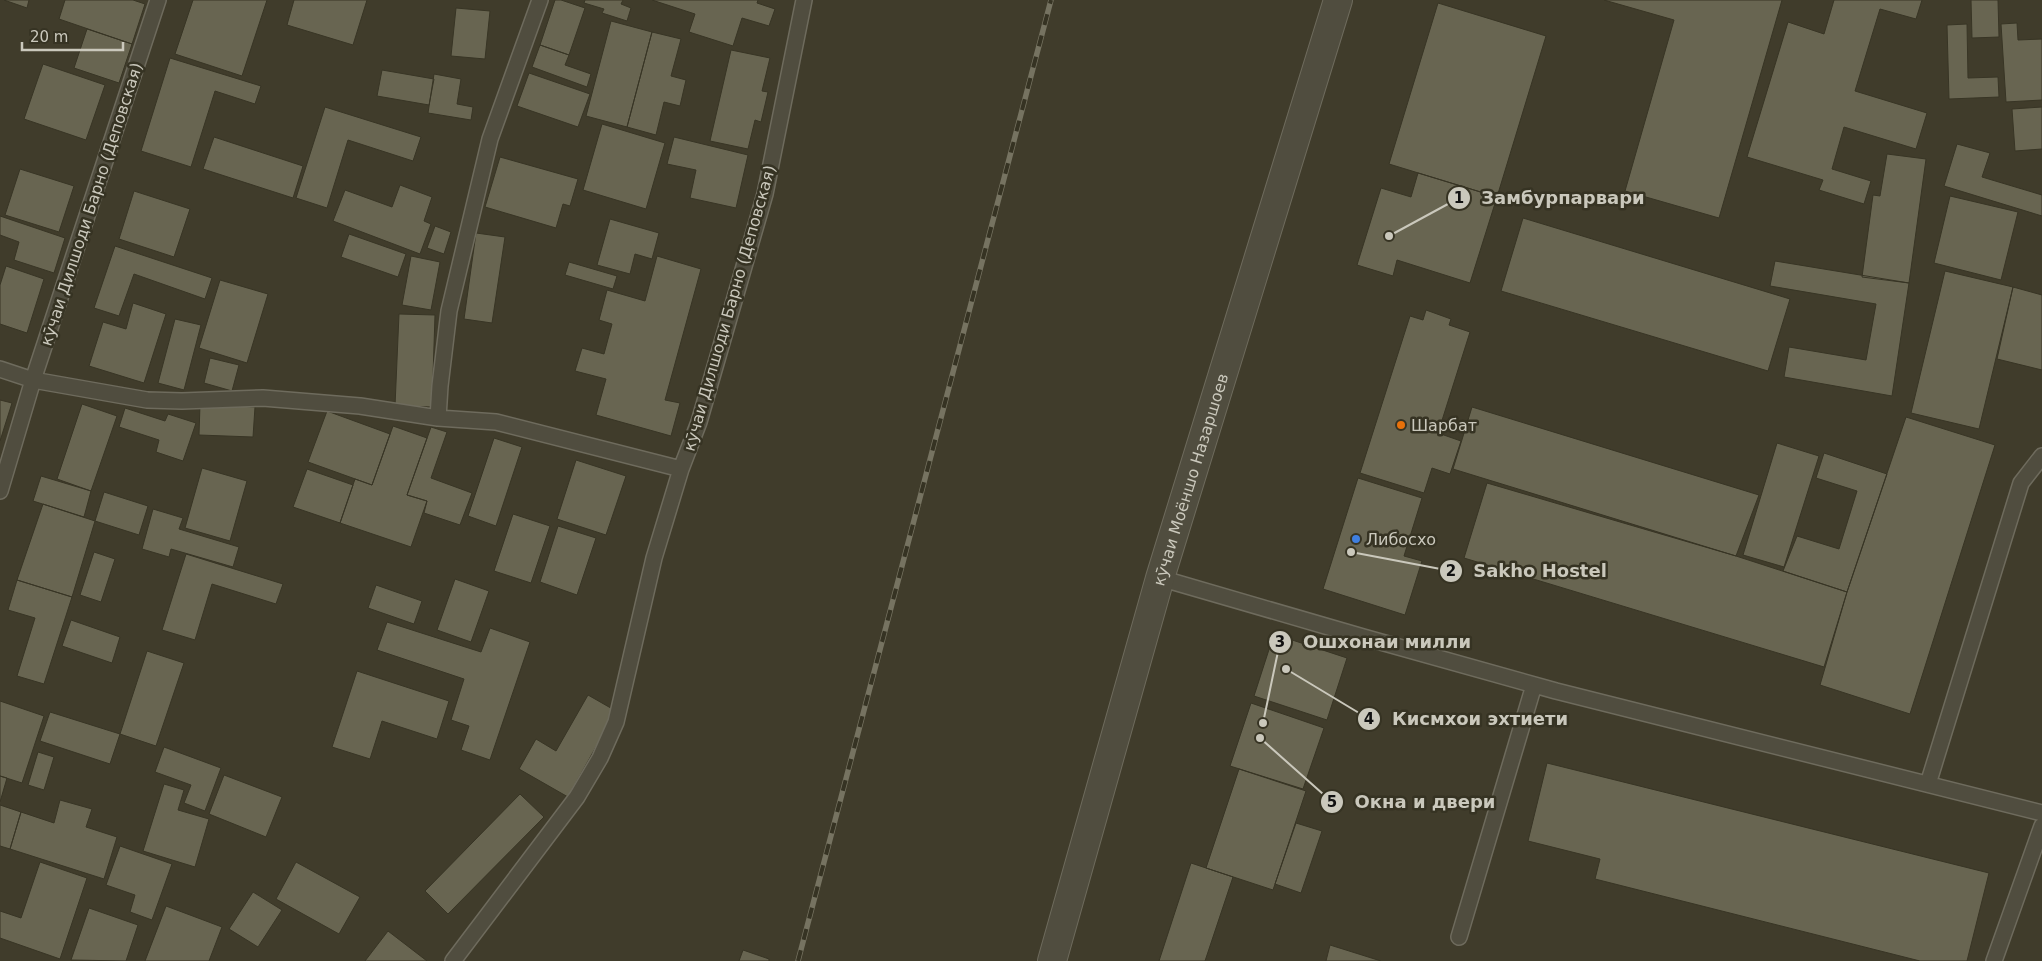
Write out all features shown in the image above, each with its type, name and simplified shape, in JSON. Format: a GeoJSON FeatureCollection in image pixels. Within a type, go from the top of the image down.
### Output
{"type":"FeatureCollection","features":[{"type":"Feature","properties":{"kind":"street","name":"кӯчаи Моёншо Назаршоев"},"geometry":{"type":"LineString","coordinates":[[1052,961],[1160,578],[1338,0]]}},
{"type":"Feature","properties":{"kind":"lane","name":"кӯчаи Дилшоди Барно (Деповская)"},"geometry":{"type":"LineString","coordinates":[[0,491],[33,380],[158,0]]}},
{"type":"Feature","properties":{"kind":"lane"},"geometry":{"type":"LineString","coordinates":[[438,418],[449,311],[488,148],[540,0]]}},
{"type":"Feature","properties":{"kind":"lane","name":"кӯчаи Дилшоди Барно (Деповская)"},"geometry":{"type":"LineString","coordinates":[[453,961],[577,797],[600,758],[616,722],[654,558],[699,422],[765,194],[804,0]]}},
{"type":"Feature","properties":{"kind":"lane","name":"кӯчаи Дилшоди Барно (Деповская)"},"geometry":{"type":"LineString","coordinates":[[0,368],[33,380],[147,400],[182,401],[263,398],[360,406],[438,418],[496,422],[682,469]]}},
{"type":"Feature","properties":{"kind":"lane"},"geometry":{"type":"LineString","coordinates":[[1928,784],[2021,483],[2042,456]]}},
{"type":"Feature","properties":{"kind":"lane"},"geometry":{"type":"LineString","coordinates":[[1160,578],[1534,685],[2042,813]]}},
{"type":"Feature","properties":{"kind":"lane"},"geometry":{"type":"LineString","coordinates":[[1460,937],[1534,685]]}},
{"type":"Feature","properties":{"kind":"lane"},"geometry":{"type":"LineString","coordinates":[[1994,961],[2042,826]]}},
{"type":"Feature","properties":{"kind":"building"},"geometry":{"type":"Polygon","coordinates":[[[4,0],[29,0],[27,8],[4,0]]]}},
{"type":"Feature","properties":{"kind":"building"},"geometry":{"type":"Polygon","coordinates":[[[65,0],[133,0],[145,4],[132,44],[59,19],[65,0]]]}},
{"type":"Feature","properties":{"kind":"building"},"geometry":{"type":"Polygon","coordinates":[[[193,0],[267,0],[242,76],[175,54],[193,0]]]}},
{"type":"Feature","properties":{"kind":"building"},"geometry":{"type":"Polygon","coordinates":[[[294,0],[367,0],[353,45],[287,25],[294,0]]]}},
{"type":"Feature","properties":{"kind":"building"},"geometry":{"type":"Polygon","coordinates":[[[555,0],[561,0],[585,8],[569,55],[540,45],[555,0]]]}},
{"type":"Feature","properties":{"kind":"building"},"geometry":{"type":"Polygon","coordinates":[[[585,0],[623,0],[621,4],[631,8],[627,21],[602,13],[604,9],[584,3],[585,0]]]}},
{"type":"Feature","properties":{"kind":"building"},"geometry":{"type":"Polygon","coordinates":[[[652,0],[758,0],[757,3],[775,9],[769,26],[742,18],[733,46],[689,32],[695,14],[652,0]]]}},
{"type":"Feature","properties":{"kind":"building"},"geometry":{"type":"Polygon","coordinates":[[[1604,0],[1782,0],[1719,218],[1625,191],[1674,20],[1604,0]]]}},
{"type":"Feature","properties":{"kind":"building"},"geometry":{"type":"Polygon","coordinates":[[[1834,0],[1922,0],[1916,19],[1880,9],[1855,91],[1927,113],[1916,149],[1844,127],[1832,169],[1871,181],[1864,204],[1819,190],[1823,180],[1747,157],[1788,22],[1824,34],[1834,0]]]}},
{"type":"Feature","properties":{"kind":"building"},"geometry":{"type":"Polygon","coordinates":[[[1971,0],[1998,0],[1999,37],[1972,38],[1971,0]]]}},
{"type":"Feature","properties":{"kind":"building"},"geometry":{"type":"Polygon","coordinates":[[[1438,3],[1546,36],[1497,197],[1389,164],[1438,3]]]}},
{"type":"Feature","properties":{"kind":"building"},"geometry":{"type":"Polygon","coordinates":[[[456,8],[490,11],[485,59],[451,56],[456,8]]]}},
{"type":"Feature","properties":{"kind":"building"},"geometry":{"type":"Polygon","coordinates":[[[611,21],[652,32],[627,127],[586,116],[611,21]]]}},
{"type":"Feature","properties":{"kind":"building"},"geometry":{"type":"Polygon","coordinates":[[[2017,23],[2018,40],[2042,39],[2042,100],[2006,102],[2001,24],[2017,23]]]}},
{"type":"Feature","properties":{"kind":"building"},"geometry":{"type":"Polygon","coordinates":[[[1967,24],[1968,78],[1998,77],[1999,97],[1949,99],[1947,25],[1967,24]]]}},
{"type":"Feature","properties":{"kind":"building"},"geometry":{"type":"Polygon","coordinates":[[[87,29],[132,44],[119,83],[74,68],[87,29]]]}},
{"type":"Feature","properties":{"kind":"building"},"geometry":{"type":"Polygon","coordinates":[[[652,32],[681,39],[671,76],[686,80],[680,106],[664,102],[656,135],[627,127],[652,32]]]}},
{"type":"Feature","properties":{"kind":"building"},"geometry":{"type":"Polygon","coordinates":[[[540,45],[569,55],[565,65],[591,74],[587,87],[532,67],[540,45]]]}},
{"type":"Feature","properties":{"kind":"building"},"geometry":{"type":"Polygon","coordinates":[[[731,50],[770,58],[762,91],[768,92],[761,122],[755,120],[748,149],[710,141],[731,50]]]}},
{"type":"Feature","properties":{"kind":"building"},"geometry":{"type":"Polygon","coordinates":[[[170,58],[261,86],[255,104],[215,91],[191,167],[141,151],[170,58]]]}},
{"type":"Feature","properties":{"kind":"building"},"geometry":{"type":"Polygon","coordinates":[[[43,64],[105,85],[86,140],[24,119],[43,64]]]}},
{"type":"Feature","properties":{"kind":"building"},"geometry":{"type":"Polygon","coordinates":[[[382,70],[434,79],[429,105],[377,96],[382,70]]]}},
{"type":"Feature","properties":{"kind":"building"},"geometry":{"type":"Polygon","coordinates":[[[529,73],[590,94],[578,127],[517,106],[529,73]]]}},
{"type":"Feature","properties":{"kind":"building"},"geometry":{"type":"Polygon","coordinates":[[[434,74],[461,79],[457,104],[473,107],[471,120],[428,113],[434,74]]]}},
{"type":"Feature","properties":{"kind":"building"},"geometry":{"type":"Polygon","coordinates":[[[325,107],[421,137],[413,161],[348,140],[327,208],[296,198],[325,107]]]}},
{"type":"Feature","properties":{"kind":"building"},"geometry":{"type":"Polygon","coordinates":[[[2042,107],[2042,149],[2015,151],[2012,109],[2042,107]]]}},
{"type":"Feature","properties":{"kind":"building"},"geometry":{"type":"Polygon","coordinates":[[[602,124],[665,143],[646,209],[583,190],[602,124]]]}},
{"type":"Feature","properties":{"kind":"building"},"geometry":{"type":"Polygon","coordinates":[[[214,137],[303,166],[293,198],[203,169],[214,137]]]}},
{"type":"Feature","properties":{"kind":"building"},"geometry":{"type":"Polygon","coordinates":[[[674,137],[748,155],[736,208],[690,198],[696,170],[667,164],[674,137]]]}},
{"type":"Feature","properties":{"kind":"building"},"geometry":{"type":"Polygon","coordinates":[[[1957,144],[1990,153],[1982,177],[2042,195],[2042,216],[1944,186],[1957,144]]]}},
{"type":"Feature","properties":{"kind":"building"},"geometry":{"type":"Polygon","coordinates":[[[1887,154],[1926,159],[1909,283],[1862,277],[1873,195],[1880,196],[1887,154]]]}},
{"type":"Feature","properties":{"kind":"building"},"geometry":{"type":"Polygon","coordinates":[[[500,157],[578,179],[570,206],[563,204],[556,228],[485,207],[500,157]]]}},
{"type":"Feature","properties":{"kind":"building"},"geometry":{"type":"Polygon","coordinates":[[[20,169],[74,186],[59,232],[5,215],[20,169]]]}},
{"type":"Feature","properties":{"kind":"building"},"geometry":{"type":"Polygon","coordinates":[[[1418,173],[1497,197],[1470,283],[1397,260],[1393,276],[1357,265],[1381,188],[1411,197],[1418,173]]]}},
{"type":"Feature","properties":{"kind":"building"},"geometry":{"type":"Polygon","coordinates":[[[400,185],[432,197],[424,221],[431,224],[420,254],[333,221],[345,190],[392,207],[400,185]]]}},
{"type":"Feature","properties":{"kind":"building"},"geometry":{"type":"Polygon","coordinates":[[[134,191],[190,209],[174,257],[119,239],[134,191]]]}},
{"type":"Feature","properties":{"kind":"building"},"geometry":{"type":"Polygon","coordinates":[[[1950,196],[2018,212],[2001,280],[1934,263],[1950,196]]]}},
{"type":"Feature","properties":{"kind":"building"},"geometry":{"type":"Polygon","coordinates":[[[0,216],[65,238],[54,273],[14,260],[19,242],[0,235],[0,216]]]}},
{"type":"Feature","properties":{"kind":"building"},"geometry":{"type":"Polygon","coordinates":[[[1523,218],[1790,299],[1768,371],[1501,291],[1523,218]]]}},
{"type":"Feature","properties":{"kind":"building"},"geometry":{"type":"Polygon","coordinates":[[[610,219],[659,233],[652,259],[635,254],[630,274],[597,265],[610,219]]]}},
{"type":"Feature","properties":{"kind":"building"},"geometry":{"type":"Polygon","coordinates":[[[435,226],[451,232],[444,254],[427,248],[435,226]]]}},
{"type":"Feature","properties":{"kind":"building"},"geometry":{"type":"Polygon","coordinates":[[[476,233],[505,237],[492,323],[464,319],[476,233]]]}},
{"type":"Feature","properties":{"kind":"building"},"geometry":{"type":"Polygon","coordinates":[[[349,234],[406,254],[398,277],[341,257],[349,234]]]}},
{"type":"Feature","properties":{"kind":"building"},"geometry":{"type":"Polygon","coordinates":[[[115,246],[212,278],[205,299],[134,274],[119,316],[94,308],[115,246]]]}},
{"type":"Feature","properties":{"kind":"building"},"geometry":{"type":"Polygon","coordinates":[[[411,256],[440,262],[431,310],[402,305],[411,256]]]}},
{"type":"Feature","properties":{"kind":"building"},"geometry":{"type":"Polygon","coordinates":[[[657,256],[701,269],[665,400],[680,403],[671,436],[596,415],[606,379],[575,371],[582,348],[604,354],[612,324],[599,320],[607,290],[645,301],[657,256]]]}},
{"type":"Feature","properties":{"kind":"building"},"geometry":{"type":"Polygon","coordinates":[[[1775,261],[1909,283],[1892,396],[1784,377],[1789,347],[1866,360],[1876,304],[1770,286],[1775,261]]]}},
{"type":"Feature","properties":{"kind":"building"},"geometry":{"type":"Polygon","coordinates":[[[569,262],[617,276],[613,289],[565,275],[569,262]]]}},
{"type":"Feature","properties":{"kind":"building"},"geometry":{"type":"Polygon","coordinates":[[[6,266],[44,279],[27,333],[0,324],[0,285],[6,266]]]}},
{"type":"Feature","properties":{"kind":"building"},"geometry":{"type":"Polygon","coordinates":[[[1945,271],[2013,287],[1979,429],[1911,413],[1945,271]]]}},
{"type":"Feature","properties":{"kind":"building"},"geometry":{"type":"Polygon","coordinates":[[[220,280],[268,294],[247,363],[199,348],[220,280]]]}},
{"type":"Feature","properties":{"kind":"building"},"geometry":{"type":"Polygon","coordinates":[[[2013,287],[2042,295],[2042,370],[1997,359],[2013,287]]]}},
{"type":"Feature","properties":{"kind":"building"},"geometry":{"type":"Polygon","coordinates":[[[133,303],[166,314],[144,383],[89,366],[103,322],[126,329],[133,303]]]}},
{"type":"Feature","properties":{"kind":"building"},"geometry":{"type":"Polygon","coordinates":[[[1426,310],[1451,319],[1449,325],[1470,332],[1438,433],[1461,441],[1450,474],[1432,468],[1424,493],[1360,473],[1410,316],[1423,320],[1426,310]]]}},
{"type":"Feature","properties":{"kind":"building"},"geometry":{"type":"Polygon","coordinates":[[[399,314],[435,315],[432,407],[395,406],[399,314]]]}},
{"type":"Feature","properties":{"kind":"building"},"geometry":{"type":"Polygon","coordinates":[[[175,319],[201,325],[184,390],[158,383],[175,319]]]}},
{"type":"Feature","properties":{"kind":"building"},"geometry":{"type":"Polygon","coordinates":[[[210,358],[239,365],[232,391],[204,383],[210,358]]]}},
{"type":"Feature","properties":{"kind":"building"},"geometry":{"type":"Polygon","coordinates":[[[0,400],[12,403],[0,441],[0,400]]]}},
{"type":"Feature","properties":{"kind":"building"},"geometry":{"type":"Polygon","coordinates":[[[82,404],[117,416],[91,491],[57,479],[82,404]]]}},
{"type":"Feature","properties":{"kind":"building"},"geometry":{"type":"Polygon","coordinates":[[[200,404],[255,407],[253,437],[199,435],[200,404]]]}},
{"type":"Feature","properties":{"kind":"building"},"geometry":{"type":"Polygon","coordinates":[[[1472,407],[1759,495],[1736,556],[1453,469],[1472,407]]]}},
{"type":"Feature","properties":{"kind":"building"},"geometry":{"type":"Polygon","coordinates":[[[125,408],[165,421],[168,414],[196,423],[183,461],[156,452],[159,440],[119,427],[125,408]]]}},
{"type":"Feature","properties":{"kind":"building"},"geometry":{"type":"Polygon","coordinates":[[[327,411],[390,434],[372,485],[308,462],[327,411]]]}},
{"type":"Feature","properties":{"kind":"building"},"geometry":{"type":"Polygon","coordinates":[[[1906,417],[1995,445],[1910,714],[1820,685],[1847,592],[1906,417]]]}},
{"type":"Feature","properties":{"kind":"building"},"geometry":{"type":"Polygon","coordinates":[[[393,426],[427,438],[407,495],[427,501],[411,547],[340,523],[355,479],[372,485],[393,426]]]}},
{"type":"Feature","properties":{"kind":"building"},"geometry":{"type":"Polygon","coordinates":[[[431,427],[447,432],[431,478],[472,493],[460,525],[424,513],[427,501],[407,495],[431,427]]]}},
{"type":"Feature","properties":{"kind":"building"},"geometry":{"type":"Polygon","coordinates":[[[494,438],[522,447],[496,526],[468,516],[494,438]]]}},
{"type":"Feature","properties":{"kind":"building"},"geometry":{"type":"Polygon","coordinates":[[[1777,443],[1819,456],[1784,567],[1743,555],[1777,443]]]}},
{"type":"Feature","properties":{"kind":"building"},"geometry":{"type":"Polygon","coordinates":[[[1824,453],[1887,474],[1847,592],[1783,571],[1797,536],[1839,549],[1857,491],[1816,478],[1824,453]]]}},
{"type":"Feature","properties":{"kind":"building"},"geometry":{"type":"Polygon","coordinates":[[[576,460],[626,476],[606,535],[557,519],[576,460]]]}},
{"type":"Feature","properties":{"kind":"building"},"geometry":{"type":"Polygon","coordinates":[[[202,468],[247,481],[230,541],[185,528],[202,468]]]}},
{"type":"Feature","properties":{"kind":"building"},"geometry":{"type":"Polygon","coordinates":[[[307,469],[353,485],[340,523],[293,507],[307,469]]]}},
{"type":"Feature","properties":{"kind":"building"},"geometry":{"type":"Polygon","coordinates":[[[41,476],[91,491],[84,517],[33,501],[41,476]]]}},
{"type":"Feature","properties":{"kind":"building"},"geometry":{"type":"Polygon","coordinates":[[[1358,478],[1422,498],[1404,556],[1422,561],[1405,615],[1323,589],[1358,478]]]}},
{"type":"Feature","properties":{"kind":"building"},"geometry":{"type":"Polygon","coordinates":[[[1487,483],[1736,556],[1847,592],[1824,667],[1464,558],[1487,483]]]}},
{"type":"Feature","properties":{"kind":"building"},"geometry":{"type":"Polygon","coordinates":[[[104,492],[148,506],[139,535],[95,521],[104,492]]]}},
{"type":"Feature","properties":{"kind":"building"},"geometry":{"type":"Polygon","coordinates":[[[43,504],[95,521],[72,597],[17,580],[43,504]]]}},
{"type":"Feature","properties":{"kind":"building"},"geometry":{"type":"Polygon","coordinates":[[[153,509],[183,518],[179,529],[239,547],[233,567],[171,549],[169,557],[142,549],[153,509]]]}},
{"type":"Feature","properties":{"kind":"building"},"geometry":{"type":"Polygon","coordinates":[[[513,514],[550,526],[531,583],[494,571],[513,514]]]}},
{"type":"Feature","properties":{"kind":"building"},"geometry":{"type":"Polygon","coordinates":[[[558,526],[596,538],[577,595],[540,582],[558,526]]]}},
{"type":"Feature","properties":{"kind":"building"},"geometry":{"type":"Polygon","coordinates":[[[94,552],[115,559],[101,602],[80,595],[94,552]]]}},
{"type":"Feature","properties":{"kind":"building"},"geometry":{"type":"Polygon","coordinates":[[[186,554],[283,584],[276,604],[212,584],[195,640],[162,630],[186,554]]]}},
{"type":"Feature","properties":{"kind":"building"},"geometry":{"type":"Polygon","coordinates":[[[455,579],[489,591],[471,642],[437,630],[455,579]]]}},
{"type":"Feature","properties":{"kind":"building"},"geometry":{"type":"Polygon","coordinates":[[[17,580],[72,597],[44,684],[17,676],[35,618],[8,610],[17,580]]]}},
{"type":"Feature","properties":{"kind":"building"},"geometry":{"type":"Polygon","coordinates":[[[376,585],[422,601],[414,624],[368,608],[376,585]]]}},
{"type":"Feature","properties":{"kind":"building"},"geometry":{"type":"Polygon","coordinates":[[[71,620],[120,637],[112,663],[62,646],[71,620]]]}},
{"type":"Feature","properties":{"kind":"building"},"geometry":{"type":"Polygon","coordinates":[[[387,622],[481,652],[490,628],[530,642],[490,760],[461,750],[469,726],[451,720],[464,679],[377,650],[387,622]]]}},
{"type":"Feature","properties":{"kind":"building"},"geometry":{"type":"Polygon","coordinates":[[[1274,634],[1347,658],[1327,720],[1254,696],[1274,634]]]}},
{"type":"Feature","properties":{"kind":"building"},"geometry":{"type":"Polygon","coordinates":[[[147,651],[184,663],[156,746],[120,734],[147,651]]]}},
{"type":"Feature","properties":{"kind":"building"},"geometry":{"type":"Polygon","coordinates":[[[357,671],[449,701],[437,739],[382,721],[370,759],[332,747],[357,671]]]}},
{"type":"Feature","properties":{"kind":"building"},"geometry":{"type":"Polygon","coordinates":[[[588,695],[616,711],[568,797],[519,769],[536,739],[556,751],[588,695]]]}},
{"type":"Feature","properties":{"kind":"building"},"geometry":{"type":"Polygon","coordinates":[[[0,701],[44,716],[22,783],[0,776],[0,701]]]}},
{"type":"Feature","properties":{"kind":"building"},"geometry":{"type":"Polygon","coordinates":[[[1251,703],[1324,728],[1303,789],[1230,766],[1251,703]]]}},
{"type":"Feature","properties":{"kind":"building"},"geometry":{"type":"Polygon","coordinates":[[[50,712],[120,734],[110,764],[40,741],[50,712]]]}},
{"type":"Feature","properties":{"kind":"building"},"geometry":{"type":"Polygon","coordinates":[[[164,747],[221,768],[205,811],[184,803],[191,785],[155,772],[164,747]]]}},
{"type":"Feature","properties":{"kind":"building"},"geometry":{"type":"Polygon","coordinates":[[[38,752],[54,757],[44,790],[28,785],[38,752]]]}},
{"type":"Feature","properties":{"kind":"building"},"geometry":{"type":"Polygon","coordinates":[[[1547,763],[1989,873],[1967,961],[1920,961],[1595,879],[1600,859],[1528,841],[1547,763]]]}},
{"type":"Feature","properties":{"kind":"building"},"geometry":{"type":"Polygon","coordinates":[[[1239,769],[1306,791],[1273,890],[1206,868],[1239,769]]]}},
{"type":"Feature","properties":{"kind":"building"},"geometry":{"type":"Polygon","coordinates":[[[224,775],[282,797],[266,837],[209,814],[224,775]]]}},
{"type":"Feature","properties":{"kind":"building"},"geometry":{"type":"Polygon","coordinates":[[[0,776],[7,778],[0,802],[0,776]]]}},
{"type":"Feature","properties":{"kind":"building"},"geometry":{"type":"Polygon","coordinates":[[[164,784],[184,790],[178,810],[209,819],[195,867],[143,851],[164,784]]]}},
{"type":"Feature","properties":{"kind":"building"},"geometry":{"type":"Polygon","coordinates":[[[520,794],[544,817],[448,914],[425,891],[520,794]]]}},
{"type":"Feature","properties":{"kind":"building"},"geometry":{"type":"Polygon","coordinates":[[[60,800],[92,809],[86,827],[117,837],[104,879],[10,849],[21,812],[54,823],[60,800]]]}},
{"type":"Feature","properties":{"kind":"building"},"geometry":{"type":"Polygon","coordinates":[[[0,805],[21,812],[10,849],[0,846],[0,805]]]}},
{"type":"Feature","properties":{"kind":"building"},"geometry":{"type":"Polygon","coordinates":[[[1296,823],[1322,831],[1301,893],[1275,884],[1296,823]]]}},
{"type":"Feature","properties":{"kind":"building"},"geometry":{"type":"Polygon","coordinates":[[[120,846],[172,864],[152,920],[130,912],[135,895],[106,885],[120,846]]]}},
{"type":"Feature","properties":{"kind":"building"},"geometry":{"type":"Polygon","coordinates":[[[40,862],[87,878],[60,959],[0,938],[0,911],[21,918],[40,862]]]}},
{"type":"Feature","properties":{"kind":"building"},"geometry":{"type":"Polygon","coordinates":[[[296,862],[360,897],[339,934],[276,899],[296,862]]]}},
{"type":"Feature","properties":{"kind":"building"},"geometry":{"type":"Polygon","coordinates":[[[1191,863],[1233,877],[1205,961],[1159,961],[1191,863]]]}},
{"type":"Feature","properties":{"kind":"building"},"geometry":{"type":"Polygon","coordinates":[[[253,892],[282,910],[258,947],[229,929],[253,892]]]}},
{"type":"Feature","properties":{"kind":"building"},"geometry":{"type":"Polygon","coordinates":[[[166,906],[222,927],[209,961],[145,961],[166,906]]]}},
{"type":"Feature","properties":{"kind":"building"},"geometry":{"type":"Polygon","coordinates":[[[89,908],[138,925],[126,961],[71,960],[89,908]]]}},
{"type":"Feature","properties":{"kind":"building"},"geometry":{"type":"Polygon","coordinates":[[[388,931],[427,961],[365,961],[388,931]]]}},
{"type":"Feature","properties":{"kind":"building"},"geometry":{"type":"Polygon","coordinates":[[[1330,945],[1381,961],[1326,961],[1330,945]]]}},
{"type":"Feature","properties":{"kind":"building"},"geometry":{"type":"Polygon","coordinates":[[[743,950],[769,959],[769,961],[739,961],[743,950]]]}},
{"type":"Feature","properties":{"kind":"railway"},"geometry":{"type":"LineString","coordinates":[[798,961],[1051,0]]}},
{"type":"Feature","properties":{"kind":"place","name":"Замбурпарвари"},"geometry":{"type":"Point","coordinates":[1389,236]}},
{"type":"Feature","properties":{"kind":"place","name":"Шарбат"},"geometry":{"type":"Point","coordinates":[1401,425]}},
{"type":"Feature","properties":{"kind":"place","name":"Либосхо"},"geometry":{"type":"Point","coordinates":[1356,539]}},
{"type":"Feature","properties":{"kind":"place","name":"Sakho Hostel"},"geometry":{"type":"Point","coordinates":[1351,552]}},
{"type":"Feature","properties":{"kind":"place","name":"Кисмхои эхтиети"},"geometry":{"type":"Point","coordinates":[1286,669]}},
{"type":"Feature","properties":{"kind":"place","name":"Ошхонаи милли"},"geometry":{"type":"Point","coordinates":[1263,723]}},
{"type":"Feature","properties":{"kind":"place","name":"Окна и двери"},"geometry":{"type":"Point","coordinates":[1260,738]}}]}
